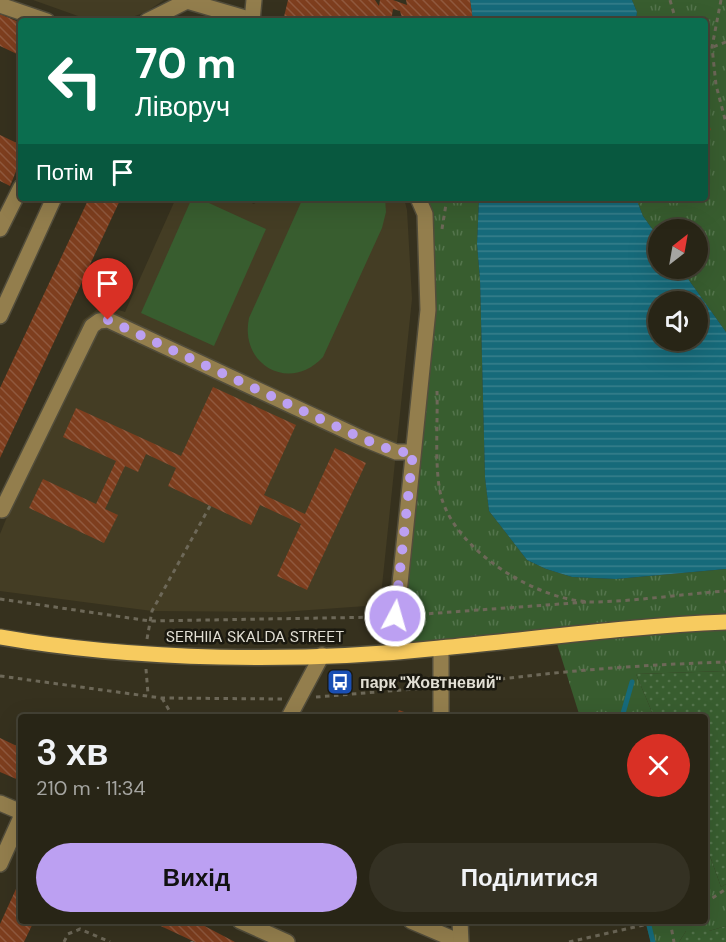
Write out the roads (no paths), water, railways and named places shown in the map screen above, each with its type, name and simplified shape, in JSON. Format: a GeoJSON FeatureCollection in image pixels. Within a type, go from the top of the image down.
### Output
{"type":"FeatureCollection","features":[{"type":"Feature","properties":{"kind":"main road","name":"SERHIIA SKALDA STREET"},"geometry":{"type":"LineString","coordinates":[[0,637],[145,653],[322,655],[393,652],[536,636],[726,622]]}},
{"type":"Feature","properties":{"kind":"street"},"geometry":{"type":"LineString","coordinates":[[252,18],[254,0]]}},
{"type":"Feature","properties":{"kind":"street"},"geometry":{"type":"LineString","coordinates":[[153,18],[187,1],[242,18]]}},
{"type":"Feature","properties":{"kind":"street"},"geometry":{"type":"LineString","coordinates":[[0,5],[38,18]]}},
{"type":"Feature","properties":{"kind":"street"},"geometry":{"type":"LineString","coordinates":[[0,229],[18,192]]}},
{"type":"Feature","properties":{"kind":"street"},"geometry":{"type":"LineString","coordinates":[[0,316],[53,201]]}},
{"type":"Feature","properties":{"kind":"street"},"geometry":{"type":"LineString","coordinates":[[393,652],[428,310],[425,214],[419,201]]}},
{"type":"Feature","properties":{"kind":"street"},"geometry":{"type":"LineString","coordinates":[[0,511],[88,333],[99,321],[108,320],[359,437],[396,452],[413,452]]}},
{"type":"Feature","properties":{"kind":"street"},"geometry":{"type":"LineString","coordinates":[[441,648],[441,714]]}},
{"type":"Feature","properties":{"kind":"street"},"geometry":{"type":"LineString","coordinates":[[290,714],[322,655]]}},
{"type":"Feature","properties":{"kind":"street"},"geometry":{"type":"LineString","coordinates":[[0,802],[18,811]]}},
{"type":"Feature","properties":{"kind":"street"},"geometry":{"type":"LineString","coordinates":[[0,864],[18,825]]}},
{"type":"Feature","properties":{"kind":"street"},"geometry":{"type":"LineString","coordinates":[[247,924],[287,942]]}},
{"type":"Feature","properties":{"kind":"street"},"geometry":{"type":"LineString","coordinates":[[418,924],[461,942],[460,924]]}},
{"type":"Feature","properties":{"kind":"water"},"geometry":{"type":"Polygon","coordinates":[[[470,0],[632,0],[637,12],[636,18],[473,18],[470,0]]]}},
{"type":"Feature","properties":{"kind":"water"},"geometry":{"type":"Polygon","coordinates":[[[479,201],[637,201],[648,223],[648,279],[688,279],[697,291],[648,291],[648,351],[708,351],[708,307],[726,332],[726,569],[616,579],[572,577],[546,569],[527,560],[489,511],[485,478],[477,244],[479,201]]]}},
{"type":"Feature","properties":{"kind":"waterway"},"geometry":{"type":"LineString","coordinates":[[623,714],[632,682]]}},
{"type":"Feature","properties":{"kind":"waterway"},"geometry":{"type":"LineString","coordinates":[[649,924],[653,942]]}},
{"type":"Feature","properties":{"kind":"place","name":"парк \"Жовтневий\""},"geometry":{"type":"Point","coordinates":[340,682]}}]}
